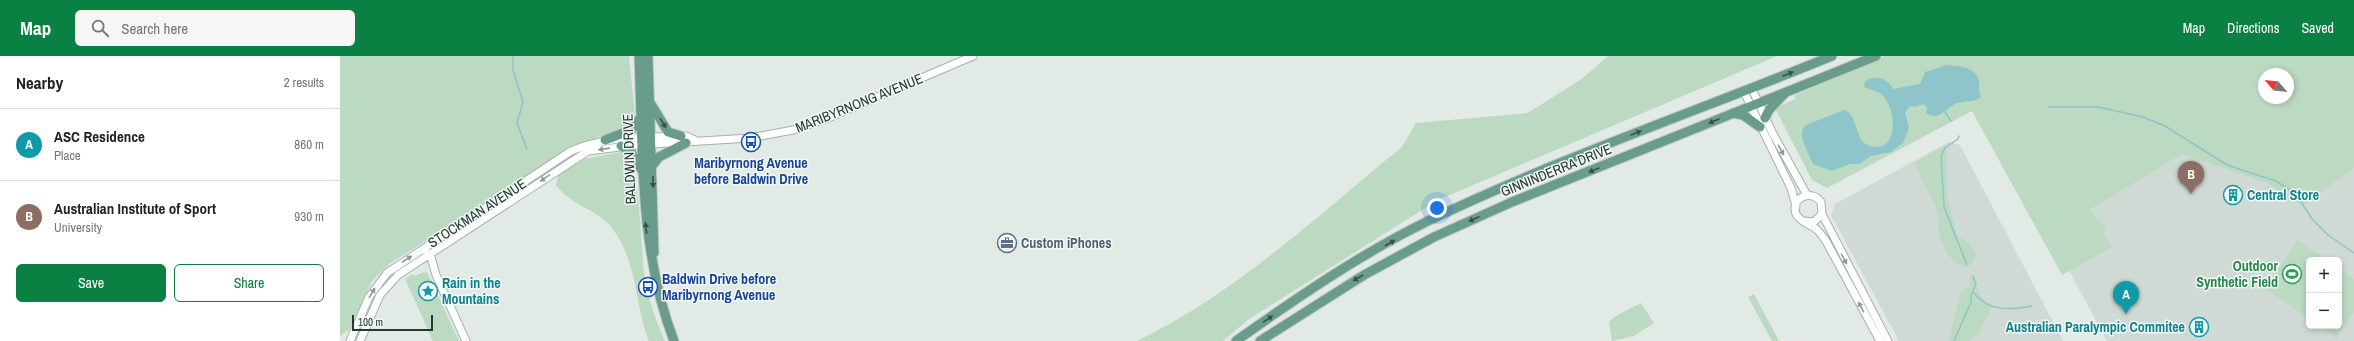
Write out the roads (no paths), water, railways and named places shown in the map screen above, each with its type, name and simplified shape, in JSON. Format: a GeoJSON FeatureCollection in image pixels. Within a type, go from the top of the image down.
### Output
{"type":"FeatureCollection","features":[{"type":"Feature","properties":{"kind":"main road","name":"BALDWIN DRIVE"},"geometry":{"type":"LineString","coordinates":[[639,56],[641,117],[652,166],[655,241],[653,260]]}},
{"type":"Feature","properties":{"kind":"main road","name":"BALDWIN DRIVE"},"geometry":{"type":"LineString","coordinates":[[648,56],[650,103],[643,174],[646,225],[660,297],[674,341]]}},
{"type":"Feature","properties":{"kind":"main road","name":"GINNINDERRA DRIVE"},"geometry":{"type":"LineString","coordinates":[[1236,341],[1293,301],[1427,222],[1579,156],[1832,56]]}},
{"type":"Feature","properties":{"kind":"main road","name":"GINNINDERRA DRIVE"},"geometry":{"type":"LineString","coordinates":[[1260,341],[1364,275],[1434,237],[1512,202],[1876,56]]}},
{"type":"Feature","properties":{"kind":"main road"},"geometry":{"type":"LineString","coordinates":[[1765,118],[1769,110],[1787,92]]}},
{"type":"Feature","properties":{"kind":"main road"},"geometry":{"type":"LineString","coordinates":[[650,103],[668,132],[687,140]]}},
{"type":"Feature","properties":{"kind":"main road"},"geometry":{"type":"LineString","coordinates":[[1733,113],[1743,115],[1760,126]]}},
{"type":"Feature","properties":{"kind":"main road"},"geometry":{"type":"LineString","coordinates":[[605,140],[632,130],[641,117]]}},
{"type":"Feature","properties":{"kind":"main road"},"geometry":{"type":"LineString","coordinates":[[652,166],[659,157],[687,140]]}},
{"type":"Feature","properties":{"kind":"main road"},"geometry":{"type":"LineString","coordinates":[[621,146],[631,152],[643,174]]}},
{"type":"Feature","properties":{"kind":"street","name":"MARIBYRNONG AVENUE"},"geometry":{"type":"LineString","coordinates":[[647,141],[758,137],[805,126],[973,56]]}},
{"type":"Feature","properties":{"kind":"street"},"geometry":{"type":"LineString","coordinates":[[1748,90],[1754,104],[1760,126],[1791,188],[1797,215],[1803,221],[1816,229],[1826,242],[1883,341]]}},
{"type":"Feature","properties":{"kind":"street"},"geometry":{"type":"LineString","coordinates":[[1754,104],[1765,118],[1807,195]]}},
{"type":"Feature","properties":{"kind":"street","name":"STOCKMAN AVENUE"},"geometry":{"type":"LineString","coordinates":[[350,341],[369,296],[377,284],[393,268],[571,151],[585,145],[605,140],[647,141]]}},
{"type":"Feature","properties":{"kind":"street","name":"STOCKMAN AVENUE"},"geometry":{"type":"LineString","coordinates":[[360,341],[377,301],[384,290],[398,275],[581,154],[647,141]]}},
{"type":"Feature","properties":{"kind":"street"},"geometry":{"type":"LineString","coordinates":[[1796,206],[1800,198],[1807,195],[1819,199],[1823,206],[1822,214],[1883,341]]}},
{"type":"Feature","properties":{"kind":"street"},"geometry":{"type":"LineString","coordinates":[[1803,221],[1814,222],[1822,214]]}},
{"type":"Feature","properties":{"kind":"street"},"geometry":{"type":"LineString","coordinates":[[436,274],[421,260],[421,250],[430,254],[436,274],[466,341]]}},
{"type":"Feature","properties":{"kind":"water"},"geometry":{"type":"Polygon","coordinates":[[[1947,65],[1967,68],[1975,73],[1979,82],[1981,97],[1979,99],[1957,103],[1940,115],[1936,116],[1926,113],[1927,108],[1923,104],[1916,107],[1910,106],[1905,112],[1909,128],[1903,143],[1891,152],[1871,156],[1859,164],[1850,164],[1832,171],[1813,164],[1802,138],[1803,129],[1806,125],[1844,110],[1852,117],[1861,139],[1870,146],[1880,147],[1887,143],[1891,137],[1893,128],[1890,108],[1881,94],[1864,87],[1865,81],[1873,78],[1880,78],[1887,82],[1893,89],[1920,84],[1925,72],[1947,65]]]}},
{"type":"Feature","properties":{"kind":"waterway"},"geometry":{"type":"LineString","coordinates":[[513,56],[513,70],[523,102],[517,123],[527,149]]}},
{"type":"Feature","properties":{"kind":"waterway"},"geometry":{"type":"LineString","coordinates":[[2048,107],[2098,107],[2143,117],[2165,126],[2227,165],[2276,181],[2296,194],[2312,219],[2328,235],[2354,253]]}},
{"type":"Feature","properties":{"kind":"waterway"},"geometry":{"type":"LineString","coordinates":[[1945,112],[1951,121]]}},
{"type":"Feature","properties":{"kind":"waterway"},"geometry":{"type":"LineString","coordinates":[[1959,136],[1958,139],[1945,148],[1941,156],[1944,207],[1967,265]]}},
{"type":"Feature","properties":{"kind":"waterway"},"geometry":{"type":"LineString","coordinates":[[1954,341],[1971,302],[1971,296],[1976,284],[1973,276]]}},
{"type":"Feature","properties":{"kind":"waterway"},"geometry":{"type":"LineString","coordinates":[[1974,293],[1986,304],[1993,307],[2008,309],[2032,306]]}},
{"type":"Feature","properties":{"kind":"place","name":"Maribyrnong Avenue before Baldwin Drive"},"geometry":{"type":"Point","coordinates":[751,142]}},
{"type":"Feature","properties":{"kind":"place","name":"Australian Institute of Sport"},"geometry":{"type":"Point","coordinates":[2191,194]}},
{"type":"Feature","properties":{"kind":"place","name":"Central Store"},"geometry":{"type":"Point","coordinates":[2233,195]}},
{"type":"Feature","properties":{"kind":"place","name":"Custom iPhones"},"geometry":{"type":"Point","coordinates":[1007,243]}},
{"type":"Feature","properties":{"kind":"place","name":"Outdoor Synthetic Field"},"geometry":{"type":"Point","coordinates":[2292,274]}},
{"type":"Feature","properties":{"kind":"place","name":"Baldwin Drive before Maribyrnong Avenue"},"geometry":{"type":"Point","coordinates":[648,287]}},
{"type":"Feature","properties":{"kind":"place","name":"Rain in the Mountains"},"geometry":{"type":"Point","coordinates":[428,291]}},
{"type":"Feature","properties":{"kind":"place","name":"ASC Residence"},"geometry":{"type":"Point","coordinates":[2126,314]}},
{"type":"Feature","properties":{"kind":"place","name":"Australian Paralympic Commitee"},"geometry":{"type":"Point","coordinates":[2199,327]}}]}
